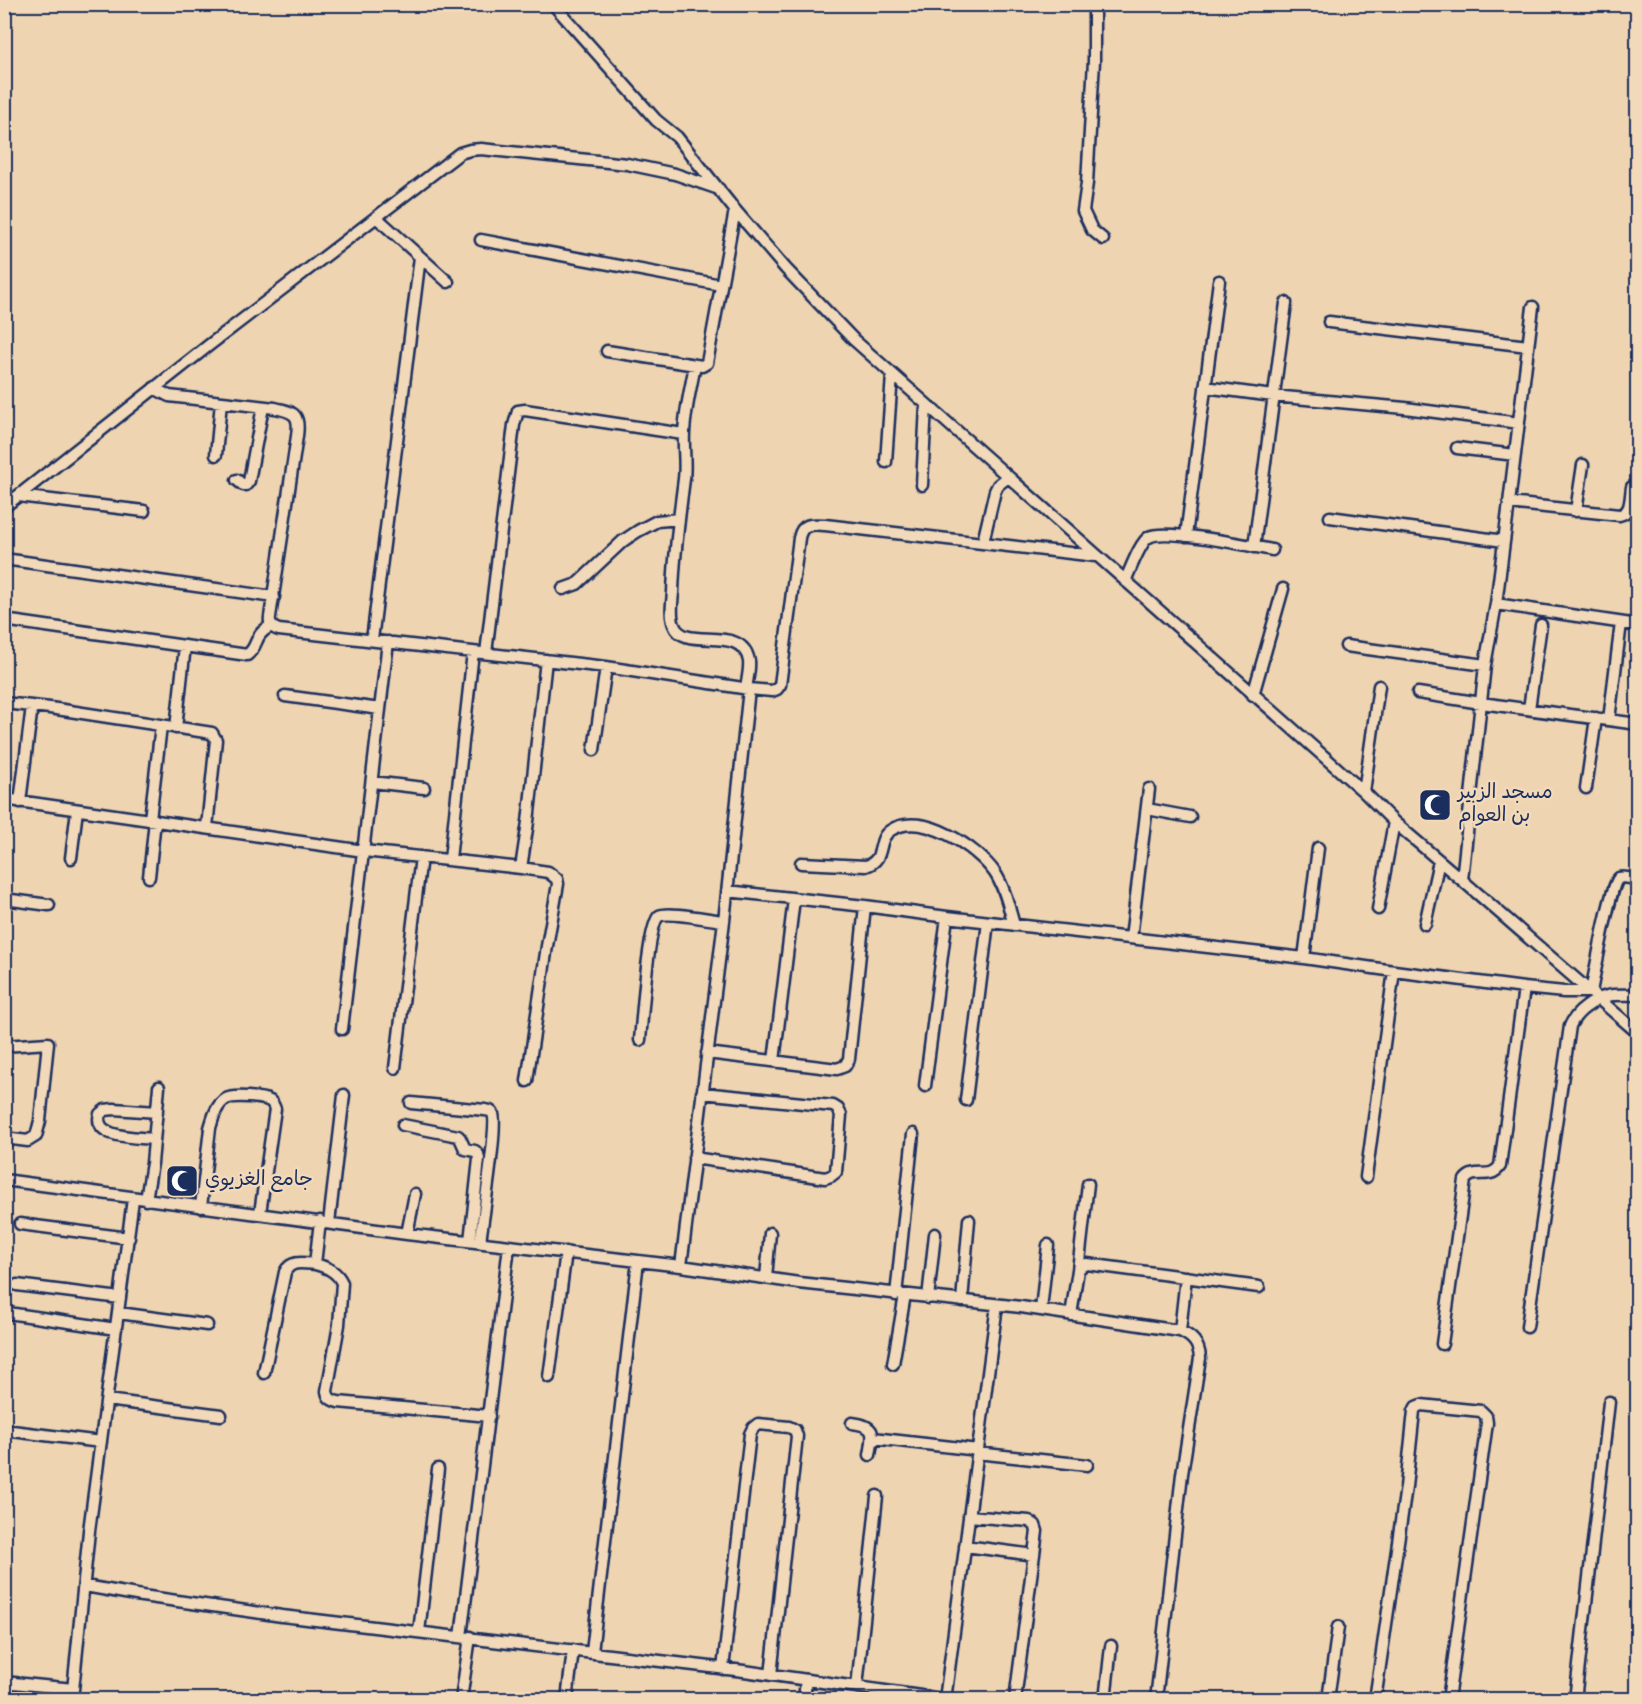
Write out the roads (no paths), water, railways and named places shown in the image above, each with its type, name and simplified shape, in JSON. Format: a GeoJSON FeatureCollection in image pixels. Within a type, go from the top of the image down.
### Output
{"type":"FeatureCollection","features":[{"type":"Feature","properties":{"kind":"street"},"geometry":{"type":"LineString","coordinates":[[553,4],[650,114],[677,137],[735,210],[819,305],[854,340],[1364,792],[1394,822],[1638,1033]]}},
{"type":"Feature","properties":{"kind":"street"},"geometry":{"type":"LineString","coordinates":[[1094,4],[1094,61],[1087,183],[1083,211],[1092,230],[1103,239]]}},
{"type":"Feature","properties":{"kind":"street"},"geometry":{"type":"LineString","coordinates":[[4,507],[154,388],[460,153],[481,148],[627,164],[675,174],[719,189]]}},
{"type":"Feature","properties":{"kind":"street"},"geometry":{"type":"LineString","coordinates":[[607,351],[702,366],[707,363],[735,210]]}},
{"type":"Feature","properties":{"kind":"street"},"geometry":{"type":"LineString","coordinates":[[376,217],[448,282]]}},
{"type":"Feature","properties":{"kind":"street"},"geometry":{"type":"LineString","coordinates":[[481,240],[721,285]]}},
{"type":"Feature","properties":{"kind":"street"},"geometry":{"type":"LineString","coordinates":[[372,640],[420,257]]}},
{"type":"Feature","properties":{"kind":"street"},"geometry":{"type":"LineString","coordinates":[[1186,536],[1219,281]]}},
{"type":"Feature","properties":{"kind":"street"},"geometry":{"type":"LineString","coordinates":[[1254,547],[1286,303]]}},
{"type":"Feature","properties":{"kind":"street"},"geometry":{"type":"LineString","coordinates":[[1462,880],[1485,664],[1496,603],[1533,307]]}},
{"type":"Feature","properties":{"kind":"street"},"geometry":{"type":"LineString","coordinates":[[1329,322],[1528,346]]}},
{"type":"Feature","properties":{"kind":"street"},"geometry":{"type":"LineString","coordinates":[[681,1266],[724,921],[749,665],[746,652],[740,645],[732,641],[680,633],[674,626],[672,615],[684,475],[684,434],[695,365]]}},
{"type":"Feature","properties":{"kind":"street"},"geometry":{"type":"LineString","coordinates":[[885,462],[892,375]]}},
{"type":"Feature","properties":{"kind":"street"},"geometry":{"type":"LineString","coordinates":[[1205,387],[1273,396],[1405,408],[1519,423]]}},
{"type":"Feature","properties":{"kind":"street"},"geometry":{"type":"LineString","coordinates":[[154,388],[168,396],[289,411],[297,417],[269,622],[271,626],[279,630],[606,667],[772,691],[779,687],[799,538],[803,528],[807,525],[825,525],[1096,556]]}},
{"type":"Feature","properties":{"kind":"street"},"geometry":{"type":"LineString","coordinates":[[216,454],[221,402]]}},
{"type":"Feature","properties":{"kind":"street"},"geometry":{"type":"LineString","coordinates":[[922,485],[926,405]]}},
{"type":"Feature","properties":{"kind":"street"},"geometry":{"type":"LineString","coordinates":[[237,480],[243,485],[249,481],[263,407]]}},
{"type":"Feature","properties":{"kind":"street"},"geometry":{"type":"LineString","coordinates":[[486,653],[514,425],[518,411],[525,410],[684,434]]}},
{"type":"Feature","properties":{"kind":"street"},"geometry":{"type":"LineString","coordinates":[[1457,448],[1515,455]]}},
{"type":"Feature","properties":{"kind":"street"},"geometry":{"type":"LineString","coordinates":[[1576,511],[1583,465]]}},
{"type":"Feature","properties":{"kind":"street"},"geometry":{"type":"LineString","coordinates":[[983,542],[995,491],[998,485],[1008,477]]}},
{"type":"Feature","properties":{"kind":"street"},"geometry":{"type":"LineString","coordinates":[[1509,503],[1618,515],[1624,514],[1628,509],[1632,487]]}},
{"type":"Feature","properties":{"kind":"street"},"geometry":{"type":"LineString","coordinates":[[18,496],[144,511]]}},
{"type":"Feature","properties":{"kind":"street"},"geometry":{"type":"LineString","coordinates":[[1330,517],[1504,541]]}},
{"type":"Feature","properties":{"kind":"street"},"geometry":{"type":"LineString","coordinates":[[563,589],[576,584],[623,541],[638,531],[657,521],[679,519]]}},
{"type":"Feature","properties":{"kind":"street"},"geometry":{"type":"LineString","coordinates":[[1125,581],[1143,544],[1150,536],[1158,534],[1186,536],[1272,550]]}},
{"type":"Feature","properties":{"kind":"street"},"geometry":{"type":"LineString","coordinates":[[4,559],[274,597]]}},
{"type":"Feature","properties":{"kind":"street"},"geometry":{"type":"LineString","coordinates":[[1253,695],[1283,589]]}},
{"type":"Feature","properties":{"kind":"street"},"geometry":{"type":"LineString","coordinates":[[1496,603],[1638,625]]}},
{"type":"Feature","properties":{"kind":"street"},"geometry":{"type":"LineString","coordinates":[[4,621],[247,655],[252,650],[259,634],[271,626]]}},
{"type":"Feature","properties":{"kind":"street"},"geometry":{"type":"LineString","coordinates":[[1609,720],[1621,623]]}},
{"type":"Feature","properties":{"kind":"street"},"geometry":{"type":"LineString","coordinates":[[1529,709],[1541,625]]}},
{"type":"Feature","properties":{"kind":"street"},"geometry":{"type":"LineString","coordinates":[[342,1029],[388,642]]}},
{"type":"Feature","properties":{"kind":"street"},"geometry":{"type":"LineString","coordinates":[[176,728],[185,646]]}},
{"type":"Feature","properties":{"kind":"street"},"geometry":{"type":"LineString","coordinates":[[1346,646],[1485,664]]}},
{"type":"Feature","properties":{"kind":"street"},"geometry":{"type":"LineString","coordinates":[[450,860],[473,652]]}},
{"type":"Feature","properties":{"kind":"street"},"geometry":{"type":"LineString","coordinates":[[521,868],[546,660]]}},
{"type":"Feature","properties":{"kind":"street"},"geometry":{"type":"LineString","coordinates":[[594,750],[606,667]]}},
{"type":"Feature","properties":{"kind":"street"},"geometry":{"type":"LineString","coordinates":[[1364,792],[1379,686]]}},
{"type":"Feature","properties":{"kind":"street"},"geometry":{"type":"LineString","coordinates":[[1418,693],[1638,724]]}},
{"type":"Feature","properties":{"kind":"street"},"geometry":{"type":"LineString","coordinates":[[285,696],[380,709]]}},
{"type":"Feature","properties":{"kind":"street"},"geometry":{"type":"LineString","coordinates":[[4,703],[212,733],[216,737],[207,827]]}},
{"type":"Feature","properties":{"kind":"street"},"geometry":{"type":"LineString","coordinates":[[20,802],[32,706]]}},
{"type":"Feature","properties":{"kind":"street"},"geometry":{"type":"LineString","coordinates":[[1586,788],[1596,718]]}},
{"type":"Feature","properties":{"kind":"street"},"geometry":{"type":"LineString","coordinates":[[149,877],[161,726]]}},
{"type":"Feature","properties":{"kind":"street"},"geometry":{"type":"LineString","coordinates":[[372,782],[423,788]]}},
{"type":"Feature","properties":{"kind":"street"},"geometry":{"type":"LineString","coordinates":[[1131,938],[1149,789]]}},
{"type":"Feature","properties":{"kind":"street"},"geometry":{"type":"LineString","coordinates":[[4,799],[364,851],[548,872],[557,879],[558,885],[527,1081]]}},
{"type":"Feature","properties":{"kind":"street"},"geometry":{"type":"LineString","coordinates":[[1147,809],[1190,817]]}},
{"type":"Feature","properties":{"kind":"street"},"geometry":{"type":"LineString","coordinates":[[71,858],[77,810]]}},
{"type":"Feature","properties":{"kind":"street"},"geometry":{"type":"LineString","coordinates":[[1378,909],[1394,822]]}},
{"type":"Feature","properties":{"kind":"street"},"geometry":{"type":"LineString","coordinates":[[801,863],[866,866],[879,857],[882,840],[889,831],[908,825],[932,828],[956,838],[995,873],[1001,884],[1014,925]]}},
{"type":"Feature","properties":{"kind":"street"},"geometry":{"type":"LineString","coordinates":[[1304,957],[1318,848]]}},
{"type":"Feature","properties":{"kind":"street"},"geometry":{"type":"LineString","coordinates":[[395,1068],[421,857]]}},
{"type":"Feature","properties":{"kind":"street"},"geometry":{"type":"LineString","coordinates":[[1425,924],[1439,861]]}},
{"type":"Feature","properties":{"kind":"street"},"geometry":{"type":"LineString","coordinates":[[1527,1328],[1570,1026],[1576,1015],[1594,995],[1614,884],[1621,877],[1638,880]]}},
{"type":"Feature","properties":{"kind":"street"},"geometry":{"type":"LineString","coordinates":[[727,891],[1304,957],[1524,988],[1594,995],[1638,995]]}},
{"type":"Feature","properties":{"kind":"street"},"geometry":{"type":"LineString","coordinates":[[4,899],[49,905]]}},
{"type":"Feature","properties":{"kind":"street"},"geometry":{"type":"LineString","coordinates":[[774,1061],[794,899]]}},
{"type":"Feature","properties":{"kind":"street"},"geometry":{"type":"LineString","coordinates":[[707,1053],[837,1069],[845,1066],[849,1059],[865,906]]}},
{"type":"Feature","properties":{"kind":"street"},"geometry":{"type":"LineString","coordinates":[[640,1040],[650,949],[657,919],[665,914],[724,921]]}},
{"type":"Feature","properties":{"kind":"street"},"geometry":{"type":"LineString","coordinates":[[925,1086],[947,917]]}},
{"type":"Feature","properties":{"kind":"street"},"geometry":{"type":"LineString","coordinates":[[966,1100],[988,922]]}},
{"type":"Feature","properties":{"kind":"street"},"geometry":{"type":"LineString","coordinates":[[1366,1177],[1394,971]]}},
{"type":"Feature","properties":{"kind":"street"},"geometry":{"type":"LineString","coordinates":[[1442,1344],[1465,1180],[1474,1174],[1492,1174],[1500,1166],[1524,988]]}},
{"type":"Feature","properties":{"kind":"street"},"geometry":{"type":"LineString","coordinates":[[4,1046],[48,1043],[40,1121],[36,1136],[28,1141],[4,1138]]}},
{"type":"Feature","properties":{"kind":"street"},"geometry":{"type":"LineString","coordinates":[[146,1200],[159,1087]]}},
{"type":"Feature","properties":{"kind":"street"},"geometry":{"type":"LineString","coordinates":[[694,1158],[825,1178],[836,1172],[842,1115],[833,1106],[702,1093]]}},
{"type":"Feature","properties":{"kind":"street"},"geometry":{"type":"LineString","coordinates":[[315,1264],[325,1222],[344,1095]]}},
{"type":"Feature","properties":{"kind":"street"},"geometry":{"type":"LineString","coordinates":[[201,1207],[210,1128],[219,1105],[227,1098],[233,1097],[265,1099],[271,1102],[275,1109],[260,1214]]}},
{"type":"Feature","properties":{"kind":"street"},"geometry":{"type":"LineString","coordinates":[[411,1103],[476,1109],[493,1113],[494,1137],[475,1242]]}},
{"type":"Feature","properties":{"kind":"street"},"geometry":{"type":"LineString","coordinates":[[154,1139],[108,1132],[101,1128],[98,1121],[100,1114],[110,1109],[157,1112]]}},
{"type":"Feature","properties":{"kind":"street"},"geometry":{"type":"LineString","coordinates":[[404,1125],[458,1136],[465,1149],[478,1154],[475,1242]]}},
{"type":"Feature","properties":{"kind":"street"},"geometry":{"type":"LineString","coordinates":[[893,1364],[901,1295],[913,1134]]}},
{"type":"Feature","properties":{"kind":"street"},"geometry":{"type":"LineString","coordinates":[[4,1180],[407,1234],[1041,1310],[1180,1332],[1193,1338],[1198,1344],[1200,1358],[1182,1474],[1156,1700]]}},
{"type":"Feature","properties":{"kind":"street"},"geometry":{"type":"LineString","coordinates":[[1071,1315],[1088,1184]]}},
{"type":"Feature","properties":{"kind":"street"},"geometry":{"type":"LineString","coordinates":[[407,1234],[415,1194]]}},
{"type":"Feature","properties":{"kind":"street"},"geometry":{"type":"LineString","coordinates":[[4,1682],[73,1694],[89,1531],[133,1199]]}},
{"type":"Feature","properties":{"kind":"street"},"geometry":{"type":"LineString","coordinates":[[962,1301],[969,1220]]}},
{"type":"Feature","properties":{"kind":"street"},"geometry":{"type":"LineString","coordinates":[[21,1224],[129,1238]]}},
{"type":"Feature","properties":{"kind":"street"},"geometry":{"type":"LineString","coordinates":[[766,1278],[770,1233]]}},
{"type":"Feature","properties":{"kind":"street"},"geometry":{"type":"LineString","coordinates":[[928,1298],[935,1234]]}},
{"type":"Feature","properties":{"kind":"street"},"geometry":{"type":"LineString","coordinates":[[1041,1310],[1048,1245]]}},
{"type":"Feature","properties":{"kind":"street"},"geometry":{"type":"LineString","coordinates":[[461,1700],[465,1637],[509,1246]]}},
{"type":"Feature","properties":{"kind":"street"},"geometry":{"type":"LineString","coordinates":[[549,1377],[566,1252]]}},
{"type":"Feature","properties":{"kind":"street"},"geometry":{"type":"LineString","coordinates":[[591,1652],[638,1261]]}},
{"type":"Feature","properties":{"kind":"street"},"geometry":{"type":"LineString","coordinates":[[264,1373],[285,1272],[291,1264],[315,1264],[334,1272],[342,1283],[339,1325],[327,1391],[328,1397],[332,1400],[489,1416]]}},
{"type":"Feature","properties":{"kind":"street"},"geometry":{"type":"LineString","coordinates":[[1078,1270],[1087,1264],[1259,1287]]}},
{"type":"Feature","properties":{"kind":"street"},"geometry":{"type":"LineString","coordinates":[[1180,1332],[1186,1277]]}},
{"type":"Feature","properties":{"kind":"street"},"geometry":{"type":"LineString","coordinates":[[17,1285],[120,1298]]}},
{"type":"Feature","properties":{"kind":"street"},"geometry":{"type":"LineString","coordinates":[[945,1699],[997,1305]]}},
{"type":"Feature","properties":{"kind":"street"},"geometry":{"type":"LineString","coordinates":[[8,1313],[116,1329]]}},
{"type":"Feature","properties":{"kind":"street"},"geometry":{"type":"LineString","coordinates":[[118,1314],[207,1325]]}},
{"type":"Feature","properties":{"kind":"street"},"geometry":{"type":"LineString","coordinates":[[107,1400],[221,1415]]}},
{"type":"Feature","properties":{"kind":"street"},"geometry":{"type":"LineString","coordinates":[[1575,1700],[1609,1402]]}},
{"type":"Feature","properties":{"kind":"street"},"geometry":{"type":"LineString","coordinates":[[1375,1700],[1406,1487],[1414,1411],[1421,1405],[1481,1411],[1486,1416],[1487,1423],[1448,1700]]}},
{"type":"Feature","properties":{"kind":"street"},"geometry":{"type":"LineString","coordinates":[[852,1423],[864,1424],[873,1432],[870,1455]]}},
{"type":"Feature","properties":{"kind":"street"},"geometry":{"type":"LineString","coordinates":[[723,1669],[750,1434],[758,1424],[789,1427],[795,1430],[797,1436],[771,1675]]}},
{"type":"Feature","properties":{"kind":"street"},"geometry":{"type":"LineString","coordinates":[[4,1430],[101,1442]]}},
{"type":"Feature","properties":{"kind":"street"},"geometry":{"type":"LineString","coordinates":[[873,1437],[1087,1464]]}},
{"type":"Feature","properties":{"kind":"street"},"geometry":{"type":"LineString","coordinates":[[419,1632],[438,1469]]}},
{"type":"Feature","properties":{"kind":"street"},"geometry":{"type":"LineString","coordinates":[[857,1687],[877,1497]]}},
{"type":"Feature","properties":{"kind":"street"},"geometry":{"type":"LineString","coordinates":[[969,1516],[1029,1521],[1035,1525],[1037,1531],[1015,1700]]}},
{"type":"Feature","properties":{"kind":"street"},"geometry":{"type":"LineString","coordinates":[[965,1546],[1034,1555]]}},
{"type":"Feature","properties":{"kind":"street"},"geometry":{"type":"LineString","coordinates":[[85,1586],[282,1616],[591,1652],[950,1700]]}},
{"type":"Feature","properties":{"kind":"street"},"geometry":{"type":"LineString","coordinates":[[1328,1700],[1338,1627]]}},
{"type":"Feature","properties":{"kind":"street"},"geometry":{"type":"LineString","coordinates":[[1105,1700],[1111,1646]]}},
{"type":"Feature","properties":{"kind":"street"},"geometry":{"type":"LineString","coordinates":[[567,1700],[573,1650]]}},
{"type":"Feature","properties":{"kind":"street"},"geometry":{"type":"LineString","coordinates":[[804,1700],[806,1680]]}},
{"type":"Feature","properties":{"kind":"place","name":"مسجد الزبير بن العوام"},"geometry":{"type":"Point","coordinates":[1435,805]}},
{"type":"Feature","properties":{"kind":"place","name":"جامع الغزيوي"},"geometry":{"type":"Point","coordinates":[182,1181]}}]}
